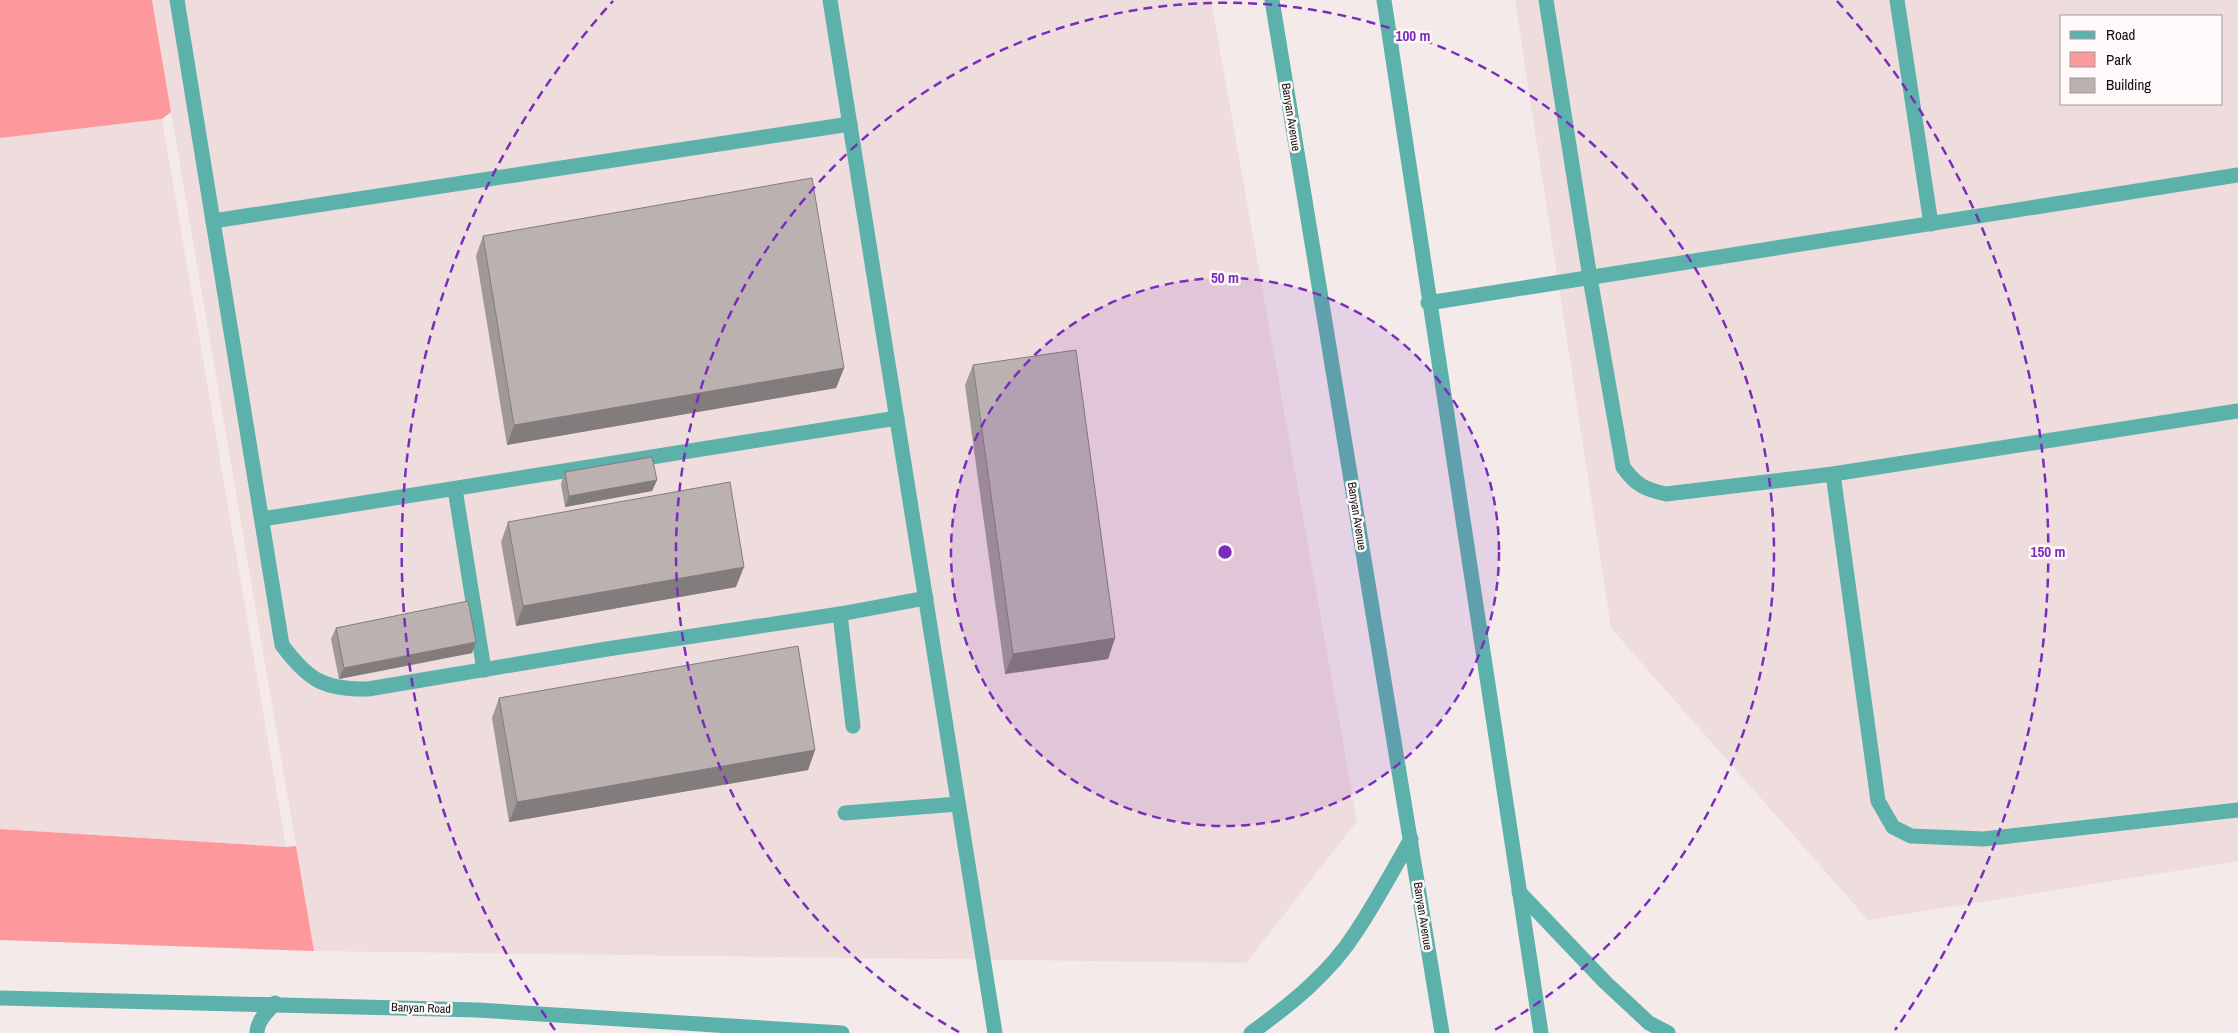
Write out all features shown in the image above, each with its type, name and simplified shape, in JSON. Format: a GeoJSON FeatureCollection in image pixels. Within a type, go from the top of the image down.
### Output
{"type":"FeatureCollection","features":[{"type":"Feature","properties":{"kind":"street"},"geometry":{"type":"LineString","coordinates":[[177,0],[282,645],[299,668],[321,682],[346,689],[368,689],[840,614],[926,598]]}},
{"type":"Feature","properties":{"kind":"street"},"geometry":{"type":"LineString","coordinates":[[830,0],[995,1033]]}},
{"type":"Feature","properties":{"kind":"street","name":"Banyan Avenue"},"geometry":{"type":"LineString","coordinates":[[1272,0],[1442,1033]]}},
{"type":"Feature","properties":{"kind":"street"},"geometry":{"type":"LineString","coordinates":[[1384,0],[1428,303],[1541,1033]]}},
{"type":"Feature","properties":{"kind":"street"},"geometry":{"type":"LineString","coordinates":[[1546,0],[1590,278],[1623,467],[1632,480],[1646,489],[1666,494],[1833,474],[2238,411]]}},
{"type":"Feature","properties":{"kind":"street"},"geometry":{"type":"LineString","coordinates":[[1897,0],[1931,224]]}},
{"type":"Feature","properties":{"kind":"street"},"geometry":{"type":"LineString","coordinates":[[213,222],[850,124]]}},
{"type":"Feature","properties":{"kind":"street"},"geometry":{"type":"LineString","coordinates":[[1428,303],[2238,175]]}},
{"type":"Feature","properties":{"kind":"street"},"geometry":{"type":"LineString","coordinates":[[262,519],[897,418]]}},
{"type":"Feature","properties":{"kind":"street"},"geometry":{"type":"LineString","coordinates":[[1833,474],[1878,800],[1893,827],[1911,836],[1984,839],[2238,810]]}},
{"type":"Feature","properties":{"kind":"street"},"geometry":{"type":"LineString","coordinates":[[455,488],[484,670]]}},
{"type":"Feature","properties":{"kind":"street"},"geometry":{"type":"LineString","coordinates":[[840,614],[853,726]]}},
{"type":"Feature","properties":{"kind":"street"},"geometry":{"type":"LineString","coordinates":[[845,813],[958,804]]}},
{"type":"Feature","properties":{"kind":"street"},"geometry":{"type":"LineString","coordinates":[[1251,1033],[1287,1008],[1322,974],[1350,941],[1411,839]]}},
{"type":"Feature","properties":{"kind":"street"},"geometry":{"type":"LineString","coordinates":[[1519,892],[1604,982],[1649,1023],[1668,1033]]}},
{"type":"Feature","properties":{"kind":"street","name":"Banyan Road"},"geometry":{"type":"LineString","coordinates":[[0,998],[275,1003],[478,1010],[842,1033]]}},
{"type":"Feature","properties":{"kind":"street"},"geometry":{"type":"LineString","coordinates":[[257,1033],[257,1027],[263,1016],[275,1003]]}},
{"type":"Feature","properties":{"kind":"shaded area"},"geometry":{"type":"Polygon","coordinates":[[[152,0],[1211,0],[1357,821],[1246,963],[314,951],[152,0]]]}},
{"type":"Feature","properties":{"kind":"shaded area"},"geometry":{"type":"Polygon","coordinates":[[[1515,0],[2238,0],[2238,861],[1868,920],[1611,628],[1515,0]]]}},
{"type":"Feature","properties":{"kind":"shaded area"},"geometry":{"type":"Polygon","coordinates":[[[162,119],[286,847],[0,829],[0,138],[162,119]]]}},
{"type":"Feature","properties":{"kind":"green space"},"geometry":{"type":"Polygon","coordinates":[[[0,0],[152,0],[171,112],[162,119],[0,138],[0,0]]]}},
{"type":"Feature","properties":{"kind":"green space"},"geometry":{"type":"Polygon","coordinates":[[[0,829],[286,847],[296,846],[314,951],[0,940],[0,829]]]}},
{"type":"Feature","properties":{"kind":"building"},"geometry":{"type":"Polygon","coordinates":[[[812,178],[844,368],[514,425],[483,236],[812,178]]]}},
{"type":"Feature","properties":{"kind":"building"},"geometry":{"type":"Polygon","coordinates":[[[1076,350],[1115,638],[1013,654],[973,365],[1076,350]]]}},
{"type":"Feature","properties":{"kind":"building"},"geometry":{"type":"Polygon","coordinates":[[[652,457],[657,480],[569,496],[565,472],[652,457]]]}},
{"type":"Feature","properties":{"kind":"building"},"geometry":{"type":"Polygon","coordinates":[[[730,482],[744,567],[523,606],[508,522],[730,482]]]}},
{"type":"Feature","properties":{"kind":"building"},"geometry":{"type":"Polygon","coordinates":[[[468,601],[476,642],[344,668],[336,628],[468,601]]]}},
{"type":"Feature","properties":{"kind":"building"},"geometry":{"type":"Polygon","coordinates":[[[798,646],[815,750],[517,802],[499,698],[798,646]]]}}]}
